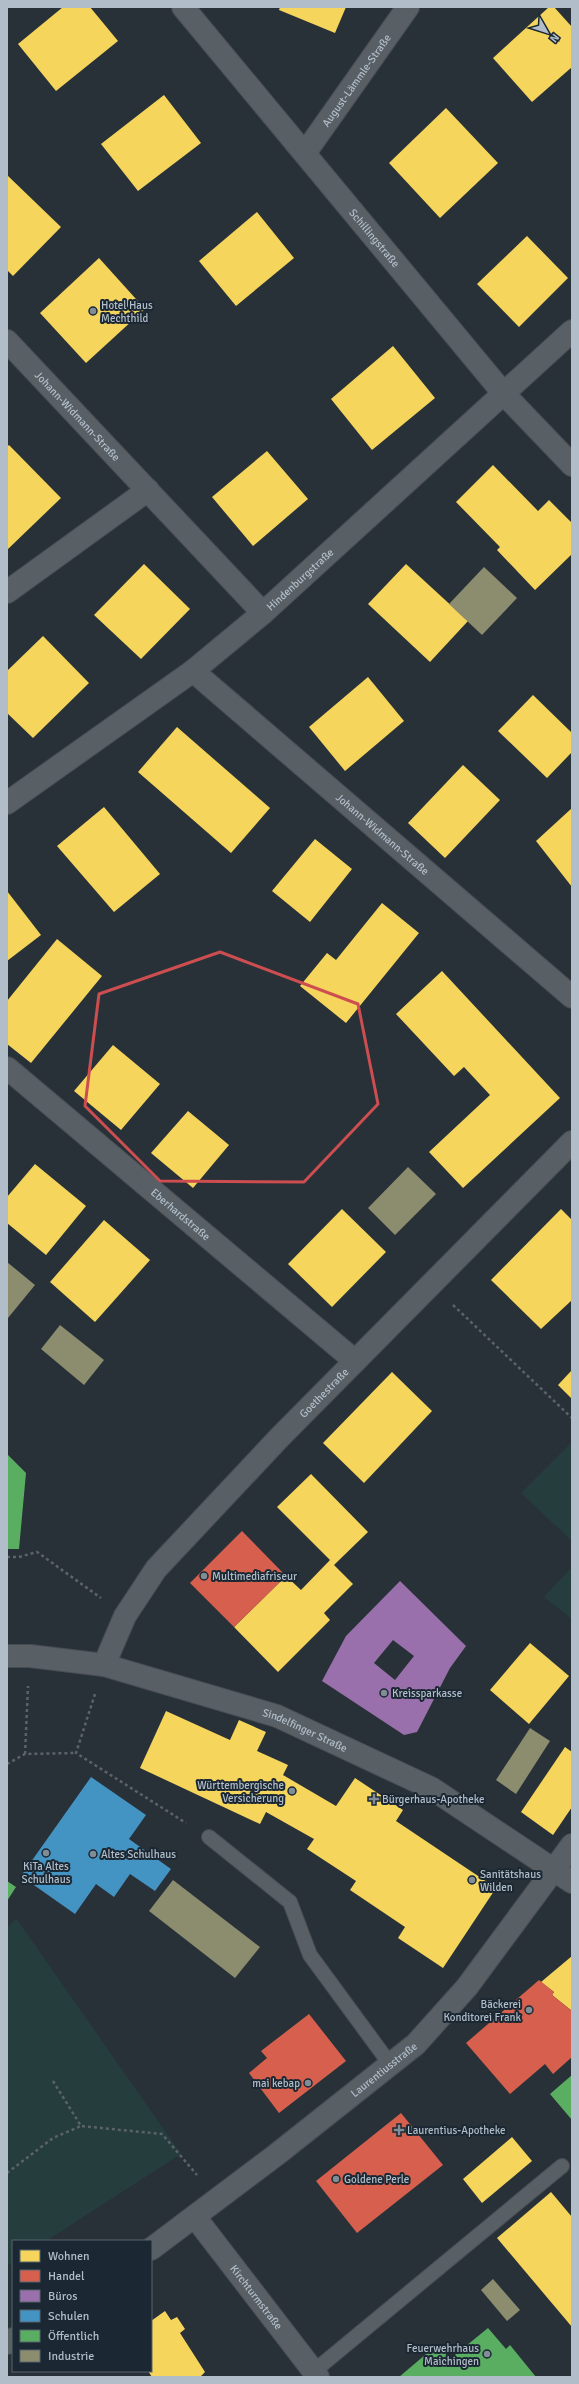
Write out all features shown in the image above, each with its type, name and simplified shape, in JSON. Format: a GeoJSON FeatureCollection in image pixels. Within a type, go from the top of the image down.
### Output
{"type":"FeatureCollection","features":[{"type":"Feature","properties":{"kind":"street","name":"Schillingstraße"},"geometry":{"type":"LineString","coordinates":[[183,7],[504,394],[572,465]]}},
{"type":"Feature","properties":{"kind":"street","name":"August-Lämmle-Straße"},"geometry":{"type":"LineString","coordinates":[[304,153],[408,7]]}},
{"type":"Feature","properties":{"kind":"street","name":"Hindenburgstraße"},"geometry":{"type":"LineString","coordinates":[[7,803],[193,671],[263,613],[572,331]]}},
{"type":"Feature","properties":{"kind":"street","name":"Johann-Widmann-Straße"},"geometry":{"type":"LineString","coordinates":[[7,341],[263,613]]}},
{"type":"Feature","properties":{"kind":"street"},"geometry":{"type":"LineString","coordinates":[[7,592],[148,490]]}},
{"type":"Feature","properties":{"kind":"street","name":"Johann-Widmann-Straße"},"geometry":{"type":"LineString","coordinates":[[193,671],[572,997]]}},
{"type":"Feature","properties":{"kind":"street","name":"Eberhardstraße"},"geometry":{"type":"LineString","coordinates":[[7,1068],[355,1360]]}},
{"type":"Feature","properties":{"kind":"street","name":"Goethestraße"},"geometry":{"type":"LineString","coordinates":[[104,1665],[125,1616],[161,1564],[222,1497],[355,1360],[572,1142]]}},
{"type":"Feature","properties":{"kind":"street","name":"Sindelfinger Straße"},"geometry":{"type":"LineString","coordinates":[[7,1656],[30,1656],[104,1665],[277,1716],[431,1788],[572,1882]]}},
{"type":"Feature","properties":{"kind":"street","name":"Laurentiusstraße"},"geometry":{"type":"LineString","coordinates":[[152,2248],[219,2200],[416,2044],[468,1987],[553,1868],[572,1845]]}},
{"type":"Feature","properties":{"kind":"street","name":"Kirchturmstraße"},"geometry":{"type":"LineString","coordinates":[[195,2217],[315,2375]]}},
{"type":"Feature","properties":{"kind":"lane"},"geometry":{"type":"LineString","coordinates":[[209,1837],[290,1902],[310,1955],[390,2064]]}},
{"type":"Feature","properties":{"kind":"lane"},"geometry":{"type":"LineString","coordinates":[[315,2375],[562,2166]]}},
{"type":"Feature","properties":{"kind":"path"},"geometry":{"type":"LineString","coordinates":[[431,1284],[572,1418]]}},
{"type":"Feature","properties":{"kind":"path"},"geometry":{"type":"LineString","coordinates":[[7,1557],[19,1557],[37,1552],[125,1616]]}},
{"type":"Feature","properties":{"kind":"path"},"geometry":{"type":"LineString","coordinates":[[24,1754],[30,1656]]}},
{"type":"Feature","properties":{"kind":"path"},"geometry":{"type":"LineString","coordinates":[[76,1752],[104,1665]]}},
{"type":"Feature","properties":{"kind":"path"},"geometry":{"type":"LineString","coordinates":[[7,1764],[24,1754],[76,1752],[209,1837]]}},
{"type":"Feature","properties":{"kind":"path"},"geometry":{"type":"LineString","coordinates":[[53,2081],[81,2126]]}},
{"type":"Feature","properties":{"kind":"path"},"geometry":{"type":"LineString","coordinates":[[7,2173],[54,2138],[81,2126],[162,2134],[219,2200]]}},
{"type":"Feature","properties":{"kind":"highlighted area"},"geometry":{"type":"Polygon","coordinates":[[[220,952],[358,1004],[378,1104],[304,1182],[160,1181],[85,1106],[99,994],[220,952]]]}},
{"type":"Feature","properties":{"kind":"green space"},"geometry":{"type":"Polygon","coordinates":[[[572,1442],[572,1541],[521,1493],[572,1442]]]}},
{"type":"Feature","properties":{"kind":"green space"},"geometry":{"type":"Polygon","coordinates":[[[572,1567],[572,1619],[544,1597],[572,1567]]]}},
{"type":"Feature","properties":{"kind":"green space"},"geometry":{"type":"Polygon","coordinates":[[[16,1918],[181,2154],[48,2240],[12,2240],[12,2263],[7,2266],[7,1929],[16,1918]]]}},
{"type":"Feature","properties":{"kind":"building: Wohnen"},"geometry":{"type":"Polygon","coordinates":[[[63,7],[90,7],[118,41],[56,91],[18,44],[63,7]]]}},
{"type":"Feature","properties":{"kind":"building: Wohnen"},"geometry":{"type":"Polygon","coordinates":[[[280,7],[346,7],[335,33],[279,10],[280,7]]]}},
{"type":"Feature","properties":{"kind":"building: Wohnen"},"geometry":{"type":"Polygon","coordinates":[[[549,7],[554,7],[572,27],[572,67],[532,102],[493,58],[549,7]]]}},
{"type":"Feature","properties":{"kind":"building: Wohnen"},"geometry":{"type":"Polygon","coordinates":[[[164,95],[201,143],[138,191],[101,144],[164,95]]]}},
{"type":"Feature","properties":{"kind":"building: Wohnen"},"geometry":{"type":"Polygon","coordinates":[[[446,108],[498,163],[440,218],[389,163],[446,108]]]}},
{"type":"Feature","properties":{"kind":"building: Wohnen"},"geometry":{"type":"Polygon","coordinates":[[[7,175],[61,227],[13,276],[7,270],[7,175]]]}},
{"type":"Feature","properties":{"kind":"building: Wohnen"},"geometry":{"type":"Polygon","coordinates":[[[257,212],[294,258],[236,306],[199,261],[257,212]]]}},
{"type":"Feature","properties":{"kind":"building: Wohnen"},"geometry":{"type":"Polygon","coordinates":[[[527,236],[568,278],[519,327],[477,284],[527,236]]]}},
{"type":"Feature","properties":{"kind":"building: Wohnen","name":"Hotel Haus Mechthild"},"geometry":{"type":"Polygon","coordinates":[[[99,258],[145,309],[86,363],[40,313],[99,258]]]}},
{"type":"Feature","properties":{"kind":"building: Wohnen"},"geometry":{"type":"Polygon","coordinates":[[[393,346],[435,398],[372,450],[331,399],[393,346]]]}},
{"type":"Feature","properties":{"kind":"building: Wohnen"},"geometry":{"type":"Polygon","coordinates":[[[9,445],[61,498],[7,550],[7,447],[9,445]]]}},
{"type":"Feature","properties":{"kind":"building: Wohnen"},"geometry":{"type":"Polygon","coordinates":[[[267,451],[308,499],[253,546],[212,497],[267,451]]]}},
{"type":"Feature","properties":{"kind":"building: Wohnen"},"geometry":{"type":"Polygon","coordinates":[[[493,465],[538,511],[549,500],[572,523],[572,554],[535,590],[497,550],[500,547],[456,502],[493,465]]]}},
{"type":"Feature","properties":{"kind":"building: Wohnen"},"geometry":{"type":"Polygon","coordinates":[[[144,564],[190,609],[141,659],[94,615],[144,564]]]}},
{"type":"Feature","properties":{"kind":"building: Wohnen"},"geometry":{"type":"Polygon","coordinates":[[[406,564],[468,621],[430,662],[368,604],[406,564]]]}},
{"type":"Feature","properties":{"kind":"building: Wohnen"},"geometry":{"type":"Polygon","coordinates":[[[43,636],[89,683],[33,738],[7,713],[7,671],[43,636]]]}},
{"type":"Feature","properties":{"kind":"building: Wohnen"},"geometry":{"type":"Polygon","coordinates":[[[368,677],[404,721],[345,771],[309,727],[368,677]]]}},
{"type":"Feature","properties":{"kind":"building: Wohnen"},"geometry":{"type":"Polygon","coordinates":[[[533,695],[572,733],[572,752],[547,778],[498,731],[533,695]]]}},
{"type":"Feature","properties":{"kind":"building: Wohnen"},"geometry":{"type":"Polygon","coordinates":[[[177,727],[270,808],[231,853],[138,772],[177,727]]]}},
{"type":"Feature","properties":{"kind":"building: Wohnen"},"geometry":{"type":"Polygon","coordinates":[[[463,765],[500,800],[445,858],[408,823],[463,765]]]}},
{"type":"Feature","properties":{"kind":"building: Wohnen"},"geometry":{"type":"Polygon","coordinates":[[[104,807],[160,874],[114,912],[57,846],[104,807]]]}},
{"type":"Feature","properties":{"kind":"building: Wohnen"},"geometry":{"type":"Polygon","coordinates":[[[572,808],[572,887],[536,841],[572,808]]]}},
{"type":"Feature","properties":{"kind":"building: Wohnen"},"geometry":{"type":"Polygon","coordinates":[[[315,839],[352,869],[310,922],[272,891],[315,839]]]}},
{"type":"Feature","properties":{"kind":"building: Wohnen"},"geometry":{"type":"Polygon","coordinates":[[[7,891],[41,935],[7,961],[7,891]]]}},
{"type":"Feature","properties":{"kind":"building: Wohnen"},"geometry":{"type":"Polygon","coordinates":[[[382,903],[419,933],[346,1023],[300,986],[327,953],[336,960],[382,903]]]}},
{"type":"Feature","properties":{"kind":"building: Wohnen"},"geometry":{"type":"Polygon","coordinates":[[[57,939],[102,976],[31,1063],[7,1044],[7,1001],[57,939]]]}},
{"type":"Feature","properties":{"kind":"building: Wohnen"},"geometry":{"type":"Polygon","coordinates":[[[442,971],[560,1098],[463,1188],[429,1152],[490,1095],[464,1067],[454,1076],[396,1014],[442,971]]]}},
{"type":"Feature","properties":{"kind":"building: Wohnen"},"geometry":{"type":"Polygon","coordinates":[[[113,1045],[160,1084],[121,1130],[74,1091],[113,1045]]]}},
{"type":"Feature","properties":{"kind":"building: Wohnen"},"geometry":{"type":"Polygon","coordinates":[[[188,1111],[229,1145],[193,1188],[151,1153],[188,1111]]]}},
{"type":"Feature","properties":{"kind":"building: Wohnen"},"geometry":{"type":"Polygon","coordinates":[[[35,1164],[86,1206],[46,1255],[7,1223],[7,1197],[35,1164]]]}},
{"type":"Feature","properties":{"kind":"building: Wohnen"},"geometry":{"type":"Polygon","coordinates":[[[342,1209],[386,1252],[332,1307],[288,1264],[342,1209]]]}},
{"type":"Feature","properties":{"kind":"building: Wohnen"},"geometry":{"type":"Polygon","coordinates":[[[561,1209],[572,1220],[572,1300],[541,1329],[491,1280],[561,1209]]]}},
{"type":"Feature","properties":{"kind":"building: Wohnen"},"geometry":{"type":"Polygon","coordinates":[[[104,1220],[150,1260],[95,1322],[50,1282],[104,1220]]]}},
{"type":"Feature","properties":{"kind":"building: Wohnen"},"geometry":{"type":"Polygon","coordinates":[[[572,1370],[572,1399],[558,1385],[572,1370]]]}},
{"type":"Feature","properties":{"kind":"building: Wohnen"},"geometry":{"type":"Polygon","coordinates":[[[392,1372],[432,1411],[364,1483],[323,1443],[392,1372]]]}},
{"type":"Feature","properties":{"kind":"building: Wohnen"},"geometry":{"type":"Polygon","coordinates":[[[311,1474],[368,1532],[334,1565],[353,1584],[324,1613],[330,1620],[278,1672],[234,1627],[286,1576],[301,1590],[330,1560],[277,1507],[311,1474]]]}},
{"type":"Feature","properties":{"kind":"building: Wohnen"},"geometry":{"type":"Polygon","coordinates":[[[530,1643],[569,1676],[529,1724],[490,1690],[530,1643]]]}},
{"type":"Feature","properties":{"kind":"building: Wohnen"},"geometry":{"type":"Polygon","coordinates":[[[166,1711],[230,1740],[239,1720],[266,1732],[257,1751],[288,1765],[283,1775],[336,1806],[355,1778],[403,1810],[396,1821],[496,1888],[443,1968],[398,1938],[405,1927],[350,1890],[356,1881],[307,1849],[314,1839],[266,1812],[260,1824],[140,1768],[166,1711]]]}},
{"type":"Feature","properties":{"kind":"building: Wohnen"},"geometry":{"type":"Polygon","coordinates":[[[565,1747],[572,1752],[572,1807],[553,1835],[521,1812],[565,1747]]]}},
{"type":"Feature","properties":{"kind":"building: Wohnen"},"geometry":{"type":"Polygon","coordinates":[[[572,1956],[572,2011],[552,1995],[554,1992],[541,1982],[572,1956]]]}},
{"type":"Feature","properties":{"kind":"building: Wohnen"},"geometry":{"type":"Polygon","coordinates":[[[512,2137],[532,2161],[482,2203],[463,2179],[512,2137]]]}},
{"type":"Feature","properties":{"kind":"building: Wohnen"},"geometry":{"type":"Polygon","coordinates":[[[551,2192],[572,2217],[572,2327],[497,2238],[551,2192]]]}},
{"type":"Feature","properties":{"kind":"building: Wohnen"},"geometry":{"type":"Polygon","coordinates":[[[165,2311],[171,2320],[177,2317],[185,2329],[180,2333],[205,2372],[200,2377],[152,2377],[149,2372],[152,2372],[152,2320],[165,2311]]]}},
{"type":"Feature","properties":{"kind":"building: Handel"},"geometry":{"type":"Polygon","coordinates":[[[242,1531],[286,1576],[234,1627],[190,1583],[242,1531]]]}},
{"type":"Feature","properties":{"kind":"building: Handel"},"geometry":{"type":"Polygon","coordinates":[[[539,1980],[554,1992],[552,1995],[572,2011],[572,2057],[553,2074],[545,2064],[510,2094],[466,2043],[539,1980]]]}},
{"type":"Feature","properties":{"kind":"building: Handel"},"geometry":{"type":"Polygon","coordinates":[[[309,2014],[346,2061],[279,2113],[249,2073],[267,2058],[261,2051],[309,2014]]]}},
{"type":"Feature","properties":{"kind":"building: Handel"},"geometry":{"type":"Polygon","coordinates":[[[401,2113],[443,2165],[357,2233],[316,2181],[401,2113]]]}},
{"type":"Feature","properties":{"kind":"building: Büros"},"geometry":{"type":"Polygon","coordinates":[[[400,1581],[466,1646],[450,1668],[417,1732],[404,1735],[322,1681],[346,1636],[400,1581]],[[393,1640],[374,1663],[395,1680],[414,1656],[393,1640]]]}},
{"type":"Feature","properties":{"kind":"building: Schulen","name":"Altes Schulhaus"},"geometry":{"type":"Polygon","coordinates":[[[91,1777],[146,1815],[129,1839],[171,1869],[155,1891],[130,1874],[114,1897],[96,1884],[75,1914],[21,1876],[91,1777]]]}},
{"type":"Feature","properties":{"kind":"building: Öffentlich"},"geometry":{"type":"Polygon","coordinates":[[[7,1454],[26,1473],[19,1549],[7,1549],[7,1454]]]}},
{"type":"Feature","properties":{"kind":"building: Öffentlich"},"geometry":{"type":"Polygon","coordinates":[[[7,1881],[16,1887],[7,1901],[7,1881]]]}},
{"type":"Feature","properties":{"kind":"building: Öffentlich"},"geometry":{"type":"Polygon","coordinates":[[[572,2075],[572,2120],[550,2094],[572,2075]]]}},
{"type":"Feature","properties":{"kind":"building: Öffentlich","name":"Feuerwehrhaus Maichingen"},"geometry":{"type":"Polygon","coordinates":[[[488,2328],[506,2349],[510,2345],[536,2377],[399,2377],[438,2344],[450,2359],[488,2328]]]}},
{"type":"Feature","properties":{"kind":"building: Industrie"},"geometry":{"type":"Polygon","coordinates":[[[484,567],[517,598],[482,635],[449,604],[484,567]]]}},
{"type":"Feature","properties":{"kind":"building: Industrie"},"geometry":{"type":"Polygon","coordinates":[[[408,1167],[436,1194],[395,1235],[368,1208],[408,1167]]]}},
{"type":"Feature","properties":{"kind":"building: Industrie"},"geometry":{"type":"Polygon","coordinates":[[[7,1262],[35,1285],[8,1318],[7,1317],[7,1262]]]}},
{"type":"Feature","properties":{"kind":"building: Industrie"},"geometry":{"type":"Polygon","coordinates":[[[60,1325],[104,1360],[84,1385],[41,1349],[60,1325]]]}},
{"type":"Feature","properties":{"kind":"building: Industrie"},"geometry":{"type":"Polygon","coordinates":[[[530,1728],[550,1741],[516,1794],[496,1780],[530,1728]]]}},
{"type":"Feature","properties":{"kind":"building: Industrie"},"geometry":{"type":"Polygon","coordinates":[[[173,1880],[260,1947],[235,1978],[149,1911],[173,1880]]]}},
{"type":"Feature","properties":{"kind":"building: Industrie"},"geometry":{"type":"Polygon","coordinates":[[[493,2279],[520,2310],[507,2321],[481,2290],[493,2279]]]}},
{"type":"Feature","properties":{"kind":"place","name":"Hotel Haus Mechthild"},"geometry":{"type":"Point","coordinates":[93,311]}},
{"type":"Feature","properties":{"kind":"place","name":"Multimediafriseur"},"geometry":{"type":"Point","coordinates":[204,1576]}},
{"type":"Feature","properties":{"kind":"place","name":"Kreissparkasse"},"geometry":{"type":"Point","coordinates":[384,1693]}},
{"type":"Feature","properties":{"kind":"place","name":"Württembergische Versicherung"},"geometry":{"type":"Point","coordinates":[292,1791]}},
{"type":"Feature","properties":{"kind":"place","name":"Bürgerhaus-Apotheke"},"geometry":{"type":"Point","coordinates":[374,1799]}},
{"type":"Feature","properties":{"kind":"place","name":"KiTa Altes Schulhaus"},"geometry":{"type":"Point","coordinates":[46,1853]}},
{"type":"Feature","properties":{"kind":"place","name":"Altes Schulhaus"},"geometry":{"type":"Point","coordinates":[93,1854]}},
{"type":"Feature","properties":{"kind":"place","name":"Sanitätshaus Wilden"},"geometry":{"type":"Point","coordinates":[472,1880]}},
{"type":"Feature","properties":{"kind":"place","name":"Bäckerei Konditorei Frank"},"geometry":{"type":"Point","coordinates":[529,2010]}},
{"type":"Feature","properties":{"kind":"place","name":"mai kebap"},"geometry":{"type":"Point","coordinates":[308,2083]}},
{"type":"Feature","properties":{"kind":"place","name":"Laurentius-Apotheke"},"geometry":{"type":"Point","coordinates":[399,2130]}},
{"type":"Feature","properties":{"kind":"place","name":"Goldene Perle"},"geometry":{"type":"Point","coordinates":[336,2179]}},
{"type":"Feature","properties":{"kind":"place","name":"Feuerwehrhaus Maichingen"},"geometry":{"type":"Point","coordinates":[487,2354]}}]}
